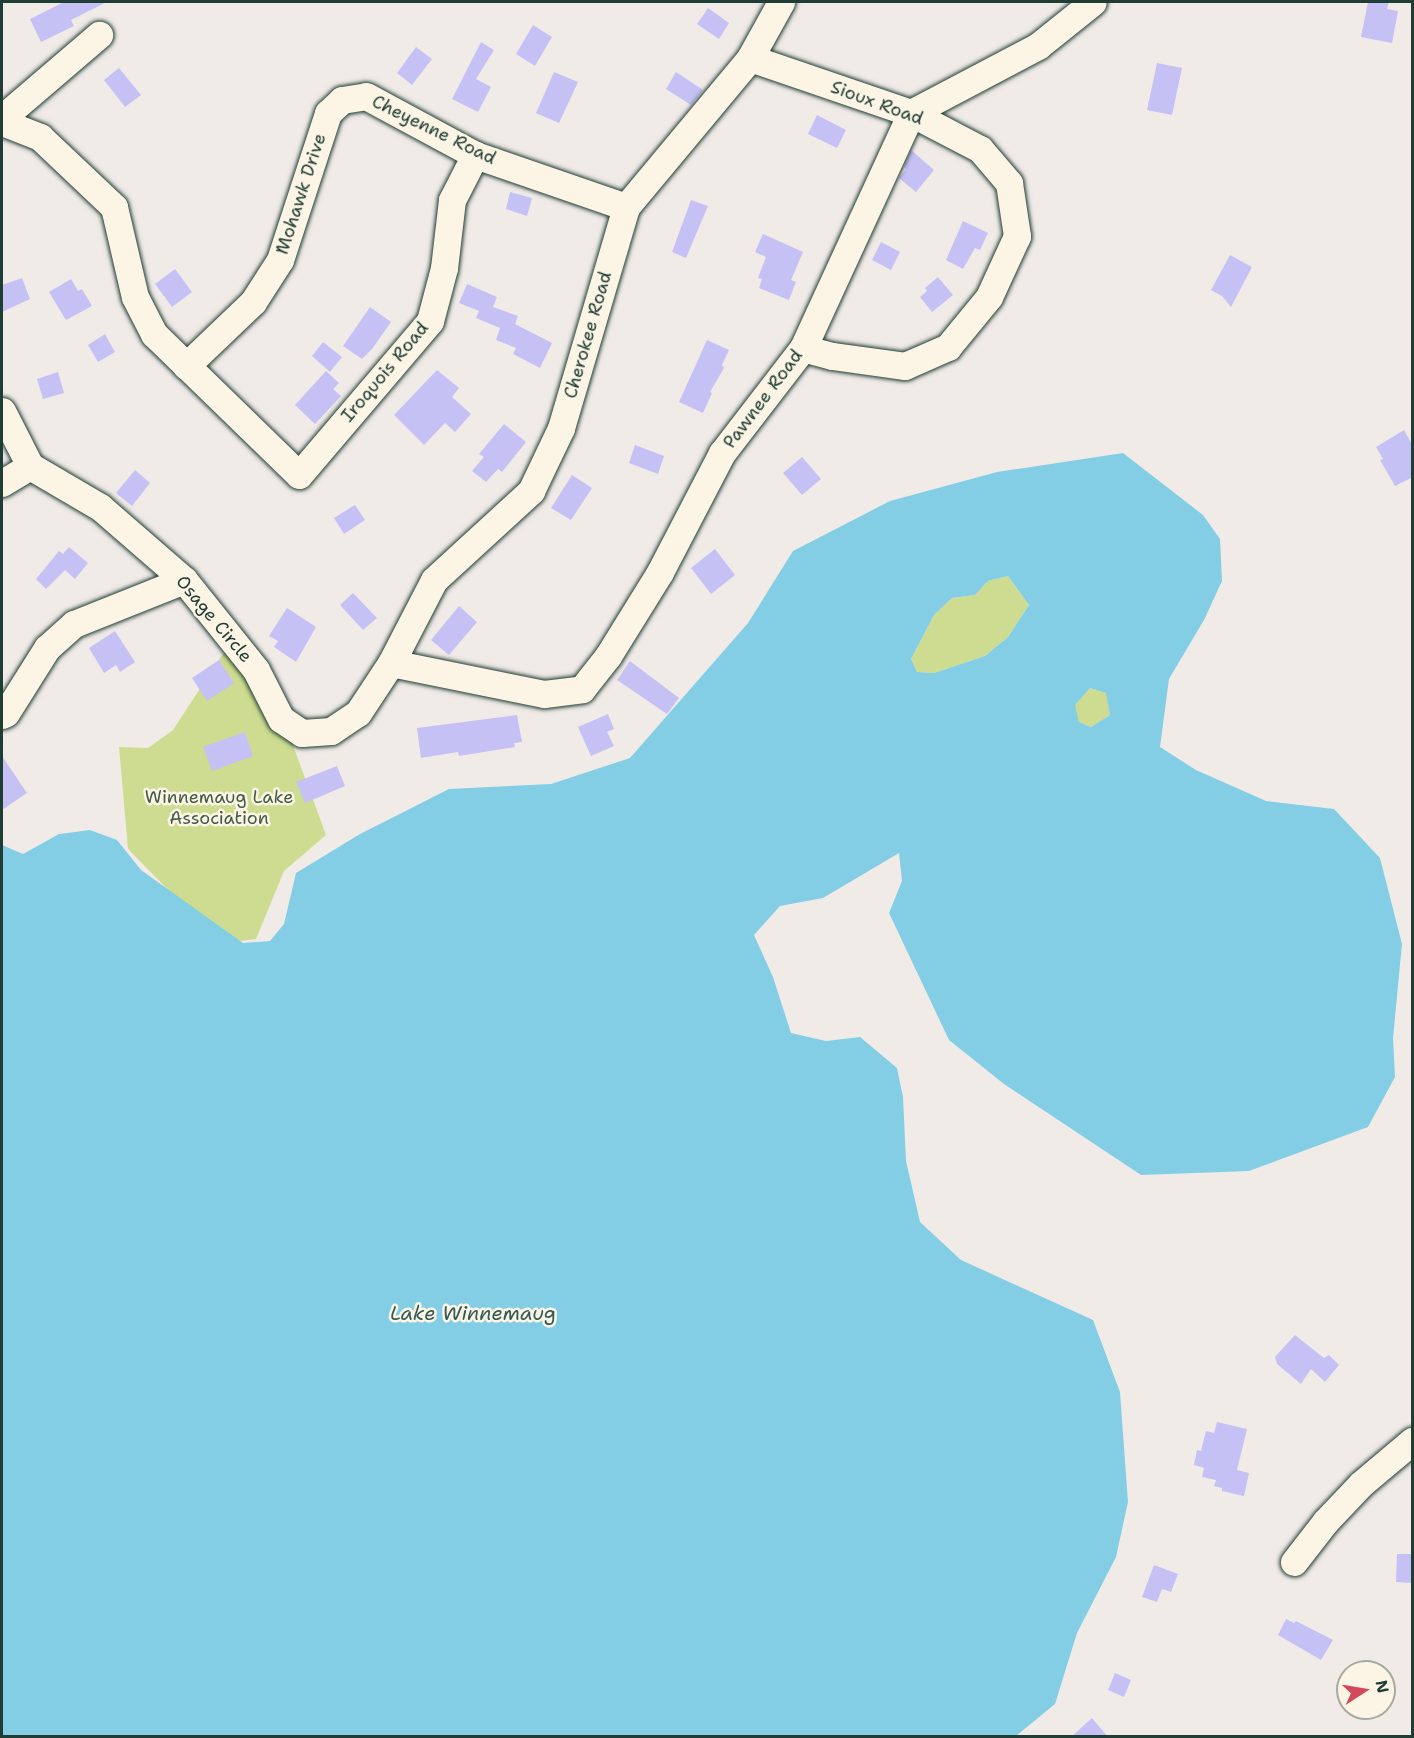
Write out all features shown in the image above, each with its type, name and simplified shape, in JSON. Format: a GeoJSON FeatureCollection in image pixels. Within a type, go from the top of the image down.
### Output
{"type":"FeatureCollection","features":[{"type":"Feature","properties":{"kind":"street","name":"Cherokee Road"},"geometry":{"type":"LineString","coordinates":[[391,663],[434,580],[531,491],[561,428],[626,207],[750,58],[781,2]]}},
{"type":"Feature","properties":{"kind":"street"},"geometry":{"type":"LineString","coordinates":[[911,113],[1038,46],[1093,2]]}},
{"type":"Feature","properties":{"kind":"street"},"geometry":{"type":"LineString","coordinates":[[99,35],[2,120],[40,137],[114,207],[135,297],[154,334],[186,366]]}},
{"type":"Feature","properties":{"kind":"street","name":"Sioux Road"},"geometry":{"type":"LineString","coordinates":[[750,58],[911,113],[980,149],[1009,183],[1017,236],[989,297],[948,347],[905,366],[832,356],[803,348]]}},
{"type":"Feature","properties":{"kind":"street","name":"Cheyenne Road"},"geometry":{"type":"LineString","coordinates":[[342,100],[366,96],[475,154],[626,207]]}},
{"type":"Feature","properties":{"kind":"street","name":"Mohawk Drive"},"geometry":{"type":"LineString","coordinates":[[186,366],[253,302],[280,260],[328,113],[342,100]]}},
{"type":"Feature","properties":{"kind":"street","name":"Pawnee Road"},"geometry":{"type":"LineString","coordinates":[[391,663],[544,694],[582,689],[608,656],[660,572],[722,453],[803,348],[911,113]]}},
{"type":"Feature","properties":{"kind":"street","name":"Iroquois Road"},"geometry":{"type":"LineString","coordinates":[[186,366],[299,475],[430,321],[444,268],[452,200],[475,154]]}},
{"type":"Feature","properties":{"kind":"street"},"geometry":{"type":"LineString","coordinates":[[2,411],[30,466],[2,483]]}},
{"type":"Feature","properties":{"kind":"street","name":"Osage Circle"},"geometry":{"type":"LineString","coordinates":[[30,466],[100,507],[184,580],[256,670],[281,719],[302,733],[331,731],[358,713],[391,663]]}},
{"type":"Feature","properties":{"kind":"street"},"geometry":{"type":"LineString","coordinates":[[2,716],[47,648],[74,624],[184,580]]}},
{"type":"Feature","properties":{"kind":"street"},"geometry":{"type":"LineString","coordinates":[[1294,1562],[1325,1522],[1361,1484],[1413,1441]]}},
{"type":"Feature","properties":{"kind":"green space"},"geometry":{"type":"Polygon","coordinates":[[[1008,576],[1029,605],[1008,637],[985,656],[934,673],[917,672],[911,659],[934,615],[952,598],[975,595],[988,581],[1008,576]]]}},
{"type":"Feature","properties":{"kind":"green space","name":"Winnemaug Lake Association"},"geometry":{"type":"Polygon","coordinates":[[[228,646],[267,675],[326,835],[284,871],[256,939],[231,942],[176,898],[128,849],[119,747],[148,748],[173,730],[228,646]]]}},
{"type":"Feature","properties":{"kind":"green space"},"geometry":{"type":"Polygon","coordinates":[[[1090,688],[1107,693],[1110,715],[1091,727],[1079,722],[1074,705],[1090,688]]]}},
{"type":"Feature","properties":{"kind":"water","name":"Lake Winnemaug"},"geometry":{"type":"Polygon","coordinates":[[[1123,453],[1203,515],[1220,539],[1222,581],[1204,620],[1169,679],[1160,747],[1196,770],[1266,801],[1334,809],[1380,858],[1402,944],[1393,1038],[1395,1077],[1368,1127],[1249,1171],[1141,1175],[1004,1084],[949,1040],[889,913],[902,881],[899,853],[823,898],[780,906],[754,935],[773,977],[791,1033],[826,1041],[860,1037],[897,1068],[903,1097],[906,1161],[920,1222],[961,1260],[1093,1320],[1120,1392],[1128,1502],[1116,1557],[1077,1633],[1055,1704],[1016,1736],[2,1736],[2,845],[23,854],[59,834],[90,830],[117,840],[141,870],[243,943],[270,941],[284,924],[296,873],[360,834],[449,789],[551,784],[630,758],[748,623],[793,551],[890,501],[997,472],[1123,453]],[[1008,576],[988,581],[975,595],[952,598],[934,615],[911,659],[917,672],[934,673],[985,656],[1008,637],[1029,605],[1008,576]],[[1090,688],[1075,705],[1079,722],[1091,727],[1110,715],[1106,693],[1090,688]]]}},
{"type":"Feature","properties":{"kind":"building"},"geometry":{"type":"Polygon","coordinates":[[[64,2],[107,2],[71,20],[74,26],[41,42],[30,19],[64,2]]]}},
{"type":"Feature","properties":{"kind":"building"},"geometry":{"type":"Polygon","coordinates":[[[1368,2],[1389,2],[1387,9],[1398,11],[1392,43],[1361,37],[1368,2]]]}},
{"type":"Feature","properties":{"kind":"building"},"geometry":{"type":"Polygon","coordinates":[[[708,8],[729,23],[719,39],[697,24],[708,8]]]}},
{"type":"Feature","properties":{"kind":"building"},"geometry":{"type":"Polygon","coordinates":[[[533,25],[552,37],[535,66],[516,54],[533,25]]]}},
{"type":"Feature","properties":{"kind":"building"},"geometry":{"type":"Polygon","coordinates":[[[481,42],[494,50],[476,79],[491,87],[478,112],[452,99],[481,42]]]}},
{"type":"Feature","properties":{"kind":"building"},"geometry":{"type":"Polygon","coordinates":[[[416,47],[432,59],[412,85],[397,73],[416,47]]]}},
{"type":"Feature","properties":{"kind":"building"},"geometry":{"type":"Polygon","coordinates":[[[1157,63],[1182,68],[1172,115],[1147,110],[1157,63]]]}},
{"type":"Feature","properties":{"kind":"building"},"geometry":{"type":"Polygon","coordinates":[[[119,68],[141,95],[125,107],[104,80],[119,68]]]}},
{"type":"Feature","properties":{"kind":"building"},"geometry":{"type":"Polygon","coordinates":[[[554,72],[578,82],[559,123],[536,113],[554,72]]]}},
{"type":"Feature","properties":{"kind":"building"},"geometry":{"type":"Polygon","coordinates":[[[676,72],[703,90],[691,105],[666,89],[676,72]]]}},
{"type":"Feature","properties":{"kind":"building"},"geometry":{"type":"Polygon","coordinates":[[[817,115],[846,130],[837,148],[808,134],[817,115]]]}},
{"type":"Feature","properties":{"kind":"building"},"geometry":{"type":"Polygon","coordinates":[[[911,150],[934,170],[916,192],[899,178],[906,169],[904,167],[911,150]]]}},
{"type":"Feature","properties":{"kind":"building"},"geometry":{"type":"Polygon","coordinates":[[[510,192],[532,198],[527,216],[506,209],[510,192]]]}},
{"type":"Feature","properties":{"kind":"building"},"geometry":{"type":"Polygon","coordinates":[[[691,200],[708,206],[686,258],[672,252],[691,200]]]}},
{"type":"Feature","properties":{"kind":"building"},"geometry":{"type":"Polygon","coordinates":[[[963,221],[988,233],[980,250],[975,248],[963,269],[946,260],[963,221]]]}},
{"type":"Feature","properties":{"kind":"building"},"geometry":{"type":"Polygon","coordinates":[[[763,234],[803,252],[791,280],[796,282],[789,300],[759,288],[762,279],[758,278],[766,257],[755,252],[763,234]]]}},
{"type":"Feature","properties":{"kind":"building"},"geometry":{"type":"Polygon","coordinates":[[[881,242],[900,252],[891,270],[872,260],[881,242]]]}},
{"type":"Feature","properties":{"kind":"building"},"geometry":{"type":"Polygon","coordinates":[[[1230,255],[1252,267],[1231,307],[1222,296],[1211,290],[1230,255]]]}},
{"type":"Feature","properties":{"kind":"building"},"geometry":{"type":"Polygon","coordinates":[[[175,269],[192,292],[172,307],[155,284],[175,269]]]}},
{"type":"Feature","properties":{"kind":"building"},"geometry":{"type":"Polygon","coordinates":[[[938,277],[953,295],[932,312],[920,297],[927,291],[925,288],[938,277]]]}},
{"type":"Feature","properties":{"kind":"building"},"geometry":{"type":"Polygon","coordinates":[[[22,278],[30,299],[2,312],[2,285],[22,278]]]}},
{"type":"Feature","properties":{"kind":"building"},"geometry":{"type":"Polygon","coordinates":[[[71,279],[78,291],[82,289],[92,306],[66,320],[49,292],[71,279]]]}},
{"type":"Feature","properties":{"kind":"building"},"geometry":{"type":"Polygon","coordinates":[[[467,284],[497,297],[493,307],[518,316],[515,324],[552,343],[540,368],[513,354],[516,348],[496,340],[500,328],[476,318],[479,311],[459,303],[467,284]]]}},
{"type":"Feature","properties":{"kind":"building"},"geometry":{"type":"Polygon","coordinates":[[[370,307],[391,322],[362,359],[343,346],[370,307]]]}},
{"type":"Feature","properties":{"kind":"building"},"geometry":{"type":"Polygon","coordinates":[[[105,334],[115,352],[98,362],[88,345],[105,334]]]}},
{"type":"Feature","properties":{"kind":"building"},"geometry":{"type":"Polygon","coordinates":[[[707,340],[729,350],[722,365],[724,368],[710,392],[712,393],[703,413],[679,402],[707,340]]]}},
{"type":"Feature","properties":{"kind":"building"},"geometry":{"type":"Polygon","coordinates":[[[323,342],[342,357],[330,372],[312,356],[323,342]]]}},
{"type":"Feature","properties":{"kind":"building"},"geometry":{"type":"Polygon","coordinates":[[[437,370],[459,388],[452,397],[471,414],[455,432],[445,423],[424,445],[394,415],[437,370]]]}},
{"type":"Feature","properties":{"kind":"building"},"geometry":{"type":"Polygon","coordinates":[[[326,371],[339,383],[333,389],[341,396],[315,424],[295,405],[326,371]]]}},
{"type":"Feature","properties":{"kind":"building"},"geometry":{"type":"Polygon","coordinates":[[[58,372],[64,393],[43,399],[37,379],[58,372]]]}},
{"type":"Feature","properties":{"kind":"building"},"geometry":{"type":"Polygon","coordinates":[[[504,424],[526,442],[502,472],[498,469],[486,482],[472,471],[484,457],[479,454],[504,424]]]}},
{"type":"Feature","properties":{"kind":"building"},"geometry":{"type":"Polygon","coordinates":[[[1404,430],[1413,446],[1413,477],[1395,486],[1380,460],[1383,459],[1376,447],[1404,430]]]}},
{"type":"Feature","properties":{"kind":"building"},"geometry":{"type":"Polygon","coordinates":[[[635,445],[664,456],[658,474],[629,463],[635,445]]]}},
{"type":"Feature","properties":{"kind":"building"},"geometry":{"type":"Polygon","coordinates":[[[802,457],[821,479],[802,495],[783,473],[802,457]]]}},
{"type":"Feature","properties":{"kind":"building"},"geometry":{"type":"Polygon","coordinates":[[[135,470],[150,483],[132,506],[116,493],[135,470]]]}},
{"type":"Feature","properties":{"kind":"building"},"geometry":{"type":"Polygon","coordinates":[[[572,475],[592,488],[571,520],[551,508],[572,475]]]}},
{"type":"Feature","properties":{"kind":"building"},"geometry":{"type":"Polygon","coordinates":[[[355,505],[365,520],[344,534],[334,518],[355,505]]]}},
{"type":"Feature","properties":{"kind":"building"},"geometry":{"type":"Polygon","coordinates":[[[69,547],[88,563],[75,579],[65,570],[46,589],[36,579],[59,551],[63,554],[69,547]]]}},
{"type":"Feature","properties":{"kind":"building"},"geometry":{"type":"Polygon","coordinates":[[[715,549],[735,575],[711,594],[691,568],[715,549]]]}},
{"type":"Feature","properties":{"kind":"building"},"geometry":{"type":"Polygon","coordinates":[[[353,593],[377,618],[363,630],[340,605],[353,593]]]}},
{"type":"Feature","properties":{"kind":"building"},"geometry":{"type":"Polygon","coordinates":[[[459,606],[477,622],[449,655],[431,640],[459,606]]]}},
{"type":"Feature","properties":{"kind":"building"},"geometry":{"type":"Polygon","coordinates":[[[287,608],[316,627],[296,662],[274,647],[278,641],[269,636],[287,608]]]}},
{"type":"Feature","properties":{"kind":"building"},"geometry":{"type":"Polygon","coordinates":[[[115,631],[135,662],[120,672],[116,665],[104,673],[89,648],[115,631]]]}},
{"type":"Feature","properties":{"kind":"building"},"geometry":{"type":"Polygon","coordinates":[[[219,660],[234,683],[207,701],[192,678],[219,660]]]}},
{"type":"Feature","properties":{"kind":"building"},"geometry":{"type":"Polygon","coordinates":[[[630,661],[679,698],[667,714],[617,680],[630,661]]]}},
{"type":"Feature","properties":{"kind":"building"},"geometry":{"type":"Polygon","coordinates":[[[608,714],[614,729],[607,732],[614,746],[591,756],[578,727],[608,714]]]}},
{"type":"Feature","properties":{"kind":"building"},"geometry":{"type":"Polygon","coordinates":[[[517,715],[522,742],[514,743],[515,747],[459,756],[458,752],[421,758],[417,728],[517,715]]]}},
{"type":"Feature","properties":{"kind":"building"},"geometry":{"type":"Polygon","coordinates":[[[245,732],[253,756],[212,771],[203,747],[245,732]]]}},
{"type":"Feature","properties":{"kind":"building"},"geometry":{"type":"Polygon","coordinates":[[[2,756],[27,793],[2,810],[2,756]]]}},
{"type":"Feature","properties":{"kind":"building"},"geometry":{"type":"Polygon","coordinates":[[[337,766],[345,786],[305,803],[296,782],[337,766]]]}},
{"type":"Feature","properties":{"kind":"building"},"geometry":{"type":"Polygon","coordinates":[[[1295,1335],[1324,1358],[1329,1355],[1339,1365],[1325,1382],[1311,1369],[1301,1384],[1277,1364],[1275,1357],[1295,1335]]]}},
{"type":"Feature","properties":{"kind":"building"},"geometry":{"type":"Polygon","coordinates":[[[1217,1422],[1247,1429],[1237,1470],[1249,1473],[1244,1496],[1222,1491],[1222,1488],[1214,1486],[1216,1480],[1202,1477],[1204,1468],[1194,1465],[1197,1450],[1201,1451],[1206,1431],[1214,1433],[1217,1422]]]}},
{"type":"Feature","properties":{"kind":"building"},"geometry":{"type":"Polygon","coordinates":[[[1397,1554],[1413,1554],[1413,1583],[1396,1582],[1397,1554]]]}},
{"type":"Feature","properties":{"kind":"building"},"geometry":{"type":"Polygon","coordinates":[[[1154,1565],[1178,1574],[1171,1592],[1162,1589],[1157,1602],[1142,1597],[1154,1565]]]}},
{"type":"Feature","properties":{"kind":"building"},"geometry":{"type":"Polygon","coordinates":[[[1286,1619],[1294,1623],[1296,1621],[1333,1640],[1321,1660],[1278,1635],[1286,1619]]]}},
{"type":"Feature","properties":{"kind":"building"},"geometry":{"type":"Polygon","coordinates":[[[1115,1673],[1131,1680],[1124,1697],[1108,1690],[1115,1673]]]}},
{"type":"Feature","properties":{"kind":"building"},"geometry":{"type":"Polygon","coordinates":[[[1092,1718],[1108,1737],[1071,1737],[1092,1718]]]}}]}
